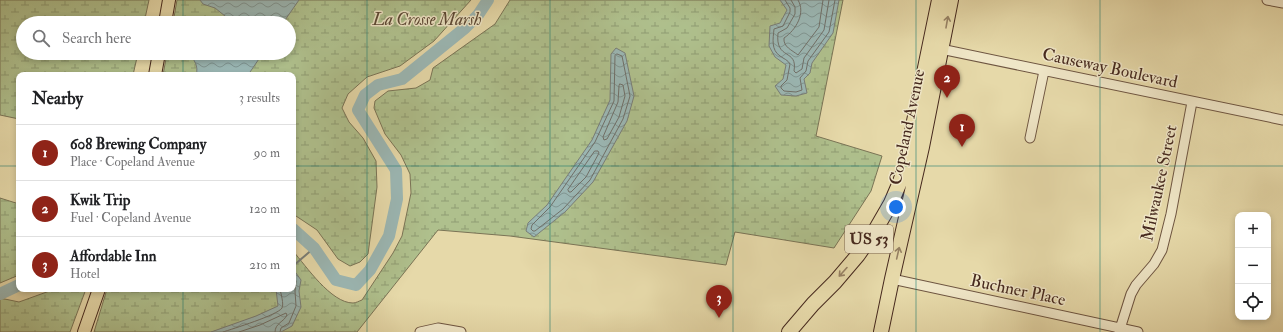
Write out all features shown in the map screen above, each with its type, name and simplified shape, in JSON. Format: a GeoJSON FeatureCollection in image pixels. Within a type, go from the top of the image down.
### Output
{"type":"FeatureCollection","features":[{"type":"Feature","properties":{"kind":"highway","name":"Copeland Avenue"},"geometry":{"type":"LineString","coordinates":[[882,332],[892,279],[914,185],[936,48],[939,0]]}},
{"type":"Feature","properties":{"kind":"highway","name":"Copeland Avenue"},"geometry":{"type":"LineString","coordinates":[[789,332],[812,304],[835,282],[858,255],[876,229],[891,203],[900,182],[909,154],[913,126],[951,0]]}},
{"type":"Feature","properties":{"kind":"main road"},"geometry":{"type":"LineString","coordinates":[[166,16],[169,0]]}},
{"type":"Feature","properties":{"kind":"main road"},"geometry":{"type":"LineString","coordinates":[[155,72],[157,60]]}},
{"type":"Feature","properties":{"kind":"main road"},"geometry":{"type":"LineString","coordinates":[[84,332],[97,294]]}},
{"type":"Feature","properties":{"kind":"street"},"geometry":{"type":"LineString","coordinates":[[1267,0],[1283,3]]}},
{"type":"Feature","properties":{"kind":"street","name":"Causeway Boulevard"},"geometry":{"type":"LineString","coordinates":[[936,48],[1283,120]]}},
{"type":"Feature","properties":{"kind":"street"},"geometry":{"type":"LineString","coordinates":[[1030,138],[1044,71]]}},
{"type":"Feature","properties":{"kind":"street","name":"Milwaukee Street"},"geometry":{"type":"LineString","coordinates":[[1120,330],[1131,294],[1136,285],[1154,264],[1162,250],[1171,214],[1192,102]]}},
{"type":"Feature","properties":{"kind":"street","name":"Buchner Place"},"geometry":{"type":"LineString","coordinates":[[892,279],[1120,330],[1138,332]]}},
{"type":"Feature","properties":{"kind":"street"},"geometry":{"type":"LineString","coordinates":[[420,332],[438,328],[461,332]]}},
{"type":"Feature","properties":{"kind":"green space"},"geometry":{"type":"Polygon","coordinates":[[[0,0],[149,0],[146,16],[16,16],[16,60],[136,60],[134,72],[16,72],[16,118],[0,115],[0,0]]]}},
{"type":"Feature","properties":{"kind":"green space","name":"La Crosse Marsh"},"geometry":{"type":"Polygon","coordinates":[[[177,0],[471,0],[434,41],[400,66],[367,77],[348,94],[342,108],[349,122],[363,138],[376,161],[377,187],[368,254],[360,262],[350,266],[338,259],[317,230],[296,216],[296,72],[164,72],[166,60],[296,60],[296,16],[174,16],[177,0]]]}},
{"type":"Feature","properties":{"kind":"green space"},"geometry":{"type":"Polygon","coordinates":[[[510,0],[843,0],[816,136],[882,156],[871,191],[834,248],[735,232],[726,265],[510,236],[438,230],[357,332],[94,332],[106,292],[296,292],[296,255],[320,283],[336,297],[353,303],[362,300],[393,253],[402,236],[411,193],[410,174],[401,155],[385,134],[374,108],[375,101],[388,91],[416,88],[430,80],[433,68],[495,24],[510,0]]]}},
{"type":"Feature","properties":{"kind":"green space"},"geometry":{"type":"Polygon","coordinates":[[[0,198],[16,203],[16,276],[0,283],[0,198]]]}},
{"type":"Feature","properties":{"kind":"green space"},"geometry":{"type":"Polygon","coordinates":[[[47,292],[85,292],[70,332],[0,332],[0,298],[19,302],[47,292]]]}},
{"type":"Feature","properties":{"kind":"water"},"geometry":{"type":"Polygon","coordinates":[[[200,0],[299,0],[288,16],[225,16],[215,8],[203,4],[200,0]]]}},
{"type":"Feature","properties":{"kind":"water"},"geometry":{"type":"Polygon","coordinates":[[[780,0],[839,0],[833,33],[812,63],[810,73],[804,79],[807,93],[796,96],[781,95],[775,86],[783,79],[786,65],[775,57],[769,46],[770,26],[780,23],[787,10],[780,0]]]}},
{"type":"Feature","properties":{"kind":"water"},"geometry":{"type":"Polygon","coordinates":[[[616,48],[625,53],[634,96],[627,121],[593,182],[565,212],[534,237],[526,231],[528,223],[547,205],[592,140],[610,100],[611,54],[616,48]]]}},
{"type":"Feature","properties":{"kind":"water"},"geometry":{"type":"Polygon","coordinates":[[[258,60],[250,72],[197,72],[194,61],[258,60]]]}},
{"type":"Feature","properties":{"kind":"water"},"geometry":{"type":"Polygon","coordinates":[[[296,273],[301,280],[299,291],[301,307],[292,326],[281,332],[211,332],[256,316],[278,306],[276,292],[296,292],[296,273]]]}},
{"type":"Feature","properties":{"kind":"waterway"},"geometry":{"type":"LineString","coordinates":[[296,232],[314,248],[336,280],[356,285],[370,270],[389,236],[397,199],[396,170],[358,110],[365,95],[378,85],[402,79],[465,28],[478,15],[488,0]]}},
{"type":"Feature","properties":{"kind":"waterway"},"geometry":{"type":"LineString","coordinates":[[296,263],[314,248]]}},
{"type":"Feature","properties":{"kind":"waterway"},"geometry":{"type":"LineString","coordinates":[[0,294],[16,286]]}},
{"type":"Feature","properties":{"kind":"place","name":"Kwik Trip"},"geometry":{"type":"Point","coordinates":[947,98]}},
{"type":"Feature","properties":{"kind":"place","name":"608 Brewing Company"},"geometry":{"type":"Point","coordinates":[962,147]}},
{"type":"Feature","properties":{"kind":"place","name":"Affordable Inn"},"geometry":{"type":"Point","coordinates":[719,318]}}]}
